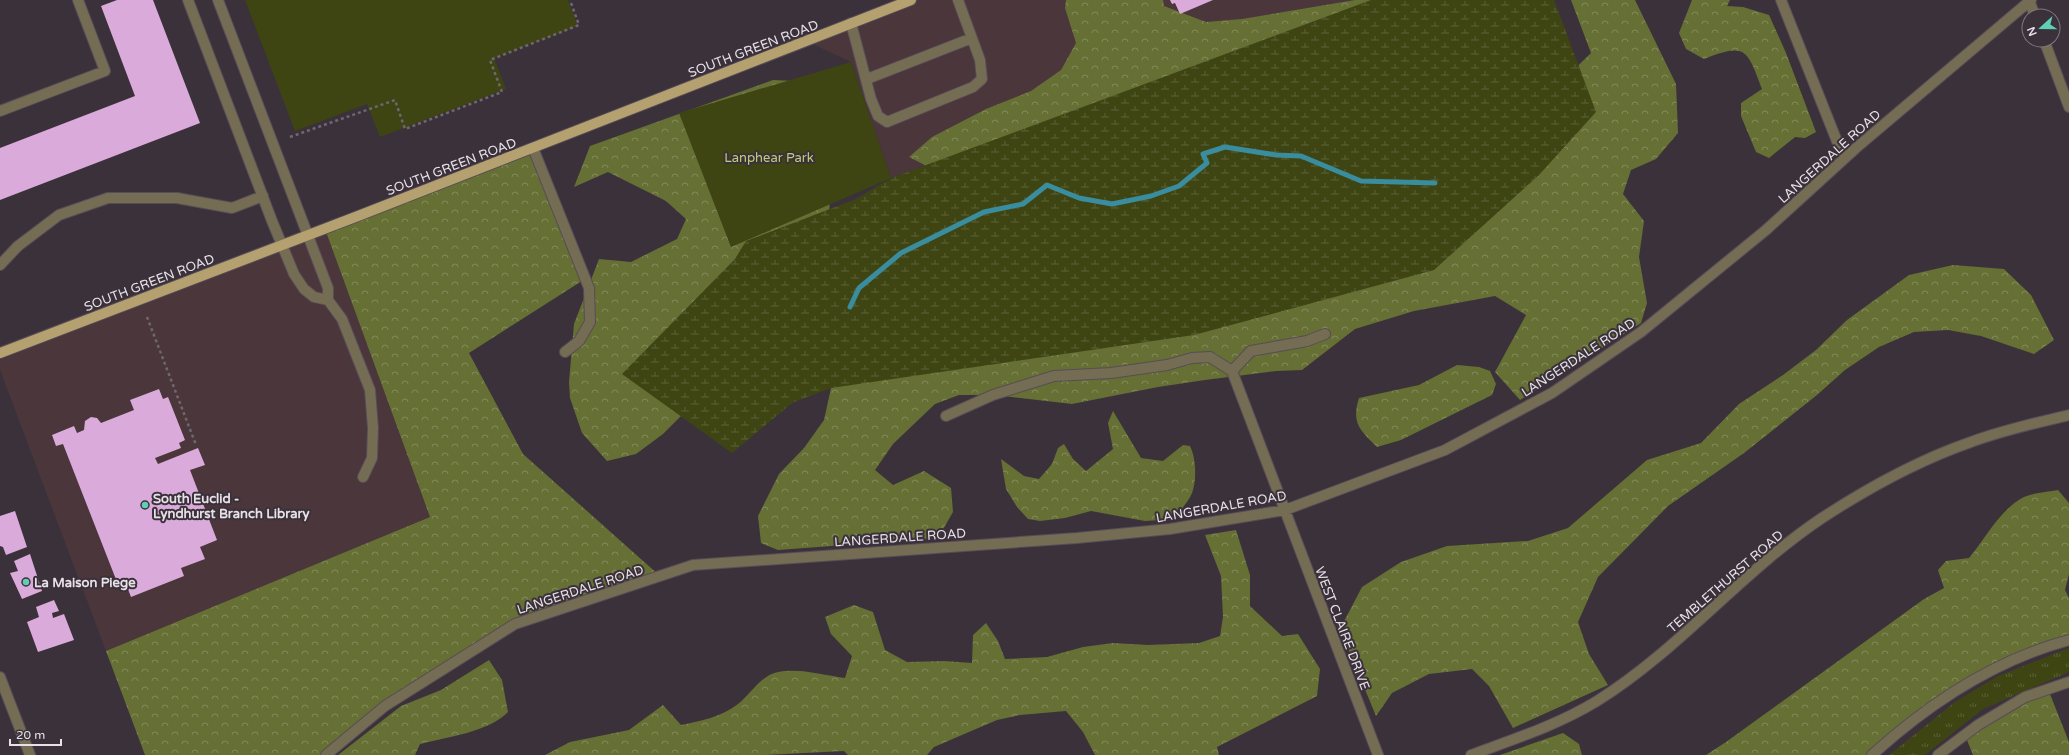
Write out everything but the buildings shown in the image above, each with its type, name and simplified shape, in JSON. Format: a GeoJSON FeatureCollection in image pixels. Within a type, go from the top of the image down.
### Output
{"type":"FeatureCollection","features":[{"type":"Feature","properties":{"kind":"main road","name":"SOUTH GREEN ROAD"},"geometry":{"type":"LineString","coordinates":[[0,353],[282,246],[911,0]]}},
{"type":"Feature","properties":{"kind":"street"},"geometry":{"type":"LineString","coordinates":[[0,111],[105,71],[78,0]]}},
{"type":"Feature","properties":{"kind":"street"},"geometry":{"type":"LineString","coordinates":[[188,0],[294,274],[304,289],[314,296],[328,300]]}},
{"type":"Feature","properties":{"kind":"street"},"geometry":{"type":"LineString","coordinates":[[218,0],[328,288],[328,300],[342,319],[370,390],[373,428],[372,458],[363,477]]}},
{"type":"Feature","properties":{"kind":"street"},"geometry":{"type":"LineString","coordinates":[[851,23],[878,116],[887,122],[903,117],[973,87],[982,79],[980,60],[958,0]]}},
{"type":"Feature","properties":{"kind":"street"},"geometry":{"type":"LineString","coordinates":[[1780,0],[1844,159]]}},
{"type":"Feature","properties":{"kind":"street","name":"LANGERDALE ROAD"},"geometry":{"type":"LineString","coordinates":[[326,755],[386,706],[515,624],[694,565],[1100,536],[1170,529],[1285,510],[1446,450],[1552,393],[1647,327],[1766,230],[1844,159],[2030,0]]}},
{"type":"Feature","properties":{"kind":"street"},"geometry":{"type":"LineString","coordinates":[[867,79],[972,38]]}},
{"type":"Feature","properties":{"kind":"street"},"geometry":{"type":"LineString","coordinates":[[2047,48],[2069,107]]}},
{"type":"Feature","properties":{"kind":"street"},"geometry":{"type":"LineString","coordinates":[[533,148],[589,288],[590,322],[579,341],[565,352]]}},
{"type":"Feature","properties":{"kind":"street"},"geometry":{"type":"LineString","coordinates":[[0,265],[18,246],[59,215],[108,198],[176,198],[232,208],[263,196]]}},
{"type":"Feature","properties":{"kind":"street"},"geometry":{"type":"LineString","coordinates":[[946,416],[993,395],[1054,376],[1111,373],[1167,365],[1192,358],[1210,357],[1232,371],[1251,351],[1307,341],[1325,334]]}},
{"type":"Feature","properties":{"kind":"street","name":"WEST CLAIRE DRIVE"},"geometry":{"type":"LineString","coordinates":[[1232,371],[1378,755]]}},
{"type":"Feature","properties":{"kind":"street","name":"TEMBLETHURST ROAD"},"geometry":{"type":"LineString","coordinates":[[1471,755],[1563,721],[1597,701],[1662,654],[1772,554],[1821,519],[1868,489],[1970,442],[2013,429],[2069,415]]}},
{"type":"Feature","properties":{"kind":"street"},"geometry":{"type":"LineString","coordinates":[[1872,755],[1900,730],[1970,682],[2002,665],[2069,640]]}},
{"type":"Feature","properties":{"kind":"street"},"geometry":{"type":"LineString","coordinates":[[0,677],[30,755]]}},
{"type":"Feature","properties":{"kind":"street"},"geometry":{"type":"LineString","coordinates":[[1938,755],[1978,725],[2024,697],[2069,682]]}},
{"type":"Feature","properties":{"kind":"path"},"geometry":{"type":"LineString","coordinates":[[290,137],[395,100],[405,129],[502,92],[490,60],[579,25],[570,0]]}},
{"type":"Feature","properties":{"kind":"path"},"geometry":{"type":"LineString","coordinates":[[147,317],[196,445]]}},
{"type":"Feature","properties":{"kind":"shaded area"},"geometry":{"type":"Polygon","coordinates":[[[911,0],[1371,0],[891,178],[851,62],[806,41],[911,0]]]}},
{"type":"Feature","properties":{"kind":"shaded area"},"geometry":{"type":"Polygon","coordinates":[[[325,229],[430,517],[106,651],[0,370],[0,353],[325,229]]]}},
{"type":"Feature","properties":{"kind":"green space"},"geometry":{"type":"Polygon","coordinates":[[[245,0],[568,0],[578,26],[494,58],[506,89],[380,137],[367,104],[295,131],[245,0]]]}},
{"type":"Feature","properties":{"kind":"green space"},"geometry":{"type":"Polygon","coordinates":[[[1066,0],[1163,0],[1164,6],[1206,22],[1242,19],[1355,0],[1476,0],[952,179],[909,157],[932,137],[986,109],[1031,91],[1061,70],[1076,43],[1065,8],[1066,0]]]}},
{"type":"Feature","properties":{"kind":"green space"},"geometry":{"type":"Polygon","coordinates":[[[1371,0],[1554,0],[1596,112],[1539,175],[1434,270],[1194,335],[831,388],[792,403],[732,453],[622,374],[735,259],[746,241],[856,199],[891,178],[1371,0]]]}},
{"type":"Feature","properties":{"kind":"green space"},"geometry":{"type":"Polygon","coordinates":[[[1571,0],[1635,0],[1676,84],[1678,133],[1656,159],[1631,170],[1623,194],[1644,221],[1639,257],[1647,303],[1641,323],[1520,400],[1495,372],[1526,315],[1495,296],[1414,311],[1355,329],[1302,370],[1276,371],[1205,380],[1158,387],[1072,404],[993,395],[959,395],[935,404],[893,444],[875,470],[893,485],[924,471],[951,488],[953,512],[938,538],[778,550],[761,543],[758,516],[779,474],[804,448],[824,420],[831,388],[1553,90],[1591,53],[1571,0]]]}},
{"type":"Feature","properties":{"kind":"green space"},"geometry":{"type":"Polygon","coordinates":[[[1692,0],[1730,0],[1727,6],[1743,7],[1769,15],[1786,53],[1816,132],[1805,138],[1795,137],[1769,158],[1756,152],[1741,116],[1741,103],[1762,89],[1753,65],[1744,53],[1737,51],[1729,51],[1704,59],[1686,49],[1679,33],[1692,0]]]}},
{"type":"Feature","properties":{"kind":"green space","name":"Lanphear Park"},"geometry":{"type":"Polygon","coordinates":[[[851,62],[891,178],[731,247],[679,113],[851,62]]]}},
{"type":"Feature","properties":{"kind":"green space"},"geometry":{"type":"Polygon","coordinates":[[[773,80],[815,82],[830,192],[829,222],[699,398],[663,434],[636,454],[607,461],[582,433],[570,398],[569,382],[574,324],[599,259],[631,262],[677,239],[686,219],[666,201],[608,172],[574,187],[590,146],[773,80]]]}},
{"type":"Feature","properties":{"kind":"green space"},"geometry":{"type":"Polygon","coordinates":[[[533,148],[585,279],[469,353],[523,454],[660,576],[515,624],[385,706],[326,755],[145,755],[106,651],[430,517],[325,229],[533,148]]]}},
{"type":"Feature","properties":{"kind":"green space"},"geometry":{"type":"Polygon","coordinates":[[[1953,265],[2004,269],[2031,295],[2054,340],[2034,354],[1981,336],[1948,330],[1914,332],[1879,347],[1845,370],[1817,395],[1744,453],[1668,506],[1598,577],[1578,622],[1589,654],[1608,685],[1513,728],[1489,686],[1472,669],[1429,674],[1392,693],[1376,716],[1340,629],[1362,587],[1401,562],[1447,546],[1528,541],[1568,528],[1647,460],[1701,443],[1739,404],[1783,375],[1816,350],[1847,320],[1909,275],[1953,265]]]}},
{"type":"Feature","properties":{"kind":"green space"},"geometry":{"type":"Polygon","coordinates":[[[1457,365],[1479,367],[1490,371],[1496,384],[1492,395],[1401,440],[1377,447],[1362,431],[1356,414],[1359,398],[1419,385],[1457,365]]]}},
{"type":"Feature","properties":{"kind":"green space"},"geometry":{"type":"Polygon","coordinates":[[[1113,411],[1141,458],[1163,461],[1183,445],[1190,446],[1195,463],[1194,488],[1189,499],[1176,517],[1145,521],[1091,511],[1065,518],[1040,521],[1028,519],[1017,507],[1006,489],[1001,459],[1024,476],[1039,479],[1052,464],[1058,448],[1064,444],[1073,459],[1086,471],[1113,449],[1108,423],[1113,411]]]}},
{"type":"Feature","properties":{"kind":"green space"},"geometry":{"type":"Polygon","coordinates":[[[2058,490],[2069,503],[2069,574],[2065,590],[2069,598],[2069,640],[1970,683],[1872,755],[1706,755],[1924,599],[1944,588],[1938,570],[1946,561],[1969,558],[2006,510],[2022,498],[2058,490]]]}},
{"type":"Feature","properties":{"kind":"green space"},"geometry":{"type":"Polygon","coordinates":[[[1236,530],[1250,575],[1250,606],[1282,636],[1298,634],[1320,669],[1317,696],[1217,747],[1219,755],[1095,755],[1083,732],[1066,711],[1020,715],[997,720],[934,747],[927,755],[848,755],[844,751],[765,755],[545,755],[570,742],[629,730],[663,705],[681,725],[711,718],[738,704],[766,677],[778,672],[803,671],[845,678],[852,656],[831,634],[825,617],[854,605],[873,612],[885,650],[907,662],[944,661],[972,663],[973,635],[986,623],[998,641],[1005,659],[1047,657],[1083,647],[1113,643],[1148,645],[1199,643],[1220,636],[1223,617],[1221,576],[1205,535],[1236,530]]]}},
{"type":"Feature","properties":{"kind":"green space"},"geometry":{"type":"Polygon","coordinates":[[[2069,648],[2069,672],[1983,709],[1925,755],[1889,755],[1955,702],[1998,676],[2069,648]]]}},
{"type":"Feature","properties":{"kind":"green space"},"geometry":{"type":"Polygon","coordinates":[[[489,660],[502,680],[508,712],[500,719],[467,733],[420,744],[415,755],[338,755],[401,706],[441,690],[489,660]]]}},
{"type":"Feature","properties":{"kind":"green space"},"geometry":{"type":"Polygon","coordinates":[[[2048,689],[2069,742],[2069,755],[1973,755],[1965,735],[2048,689]]]}},
{"type":"Feature","properties":{"kind":"green space"},"geometry":{"type":"Polygon","coordinates":[[[1563,733],[1579,744],[1582,755],[1500,755],[1563,733]]]}},
{"type":"Feature","properties":{"kind":"waterway"},"geometry":{"type":"LineString","coordinates":[[850,307],[859,288],[901,253],[984,212],[1023,204],[1047,185],[1079,198],[1112,204],[1151,196],[1179,186],[1207,163],[1203,154],[1225,147],[1276,155],[1301,156],[1361,181],[1435,183]]}},
{"type":"Feature","properties":{"kind":"place","name":"South Euclid - Lyndhurst Branch Library"},"geometry":{"type":"Point","coordinates":[145,505]}},
{"type":"Feature","properties":{"kind":"place","name":"La Maison Piege"},"geometry":{"type":"Point","coordinates":[26,582]}}]}
